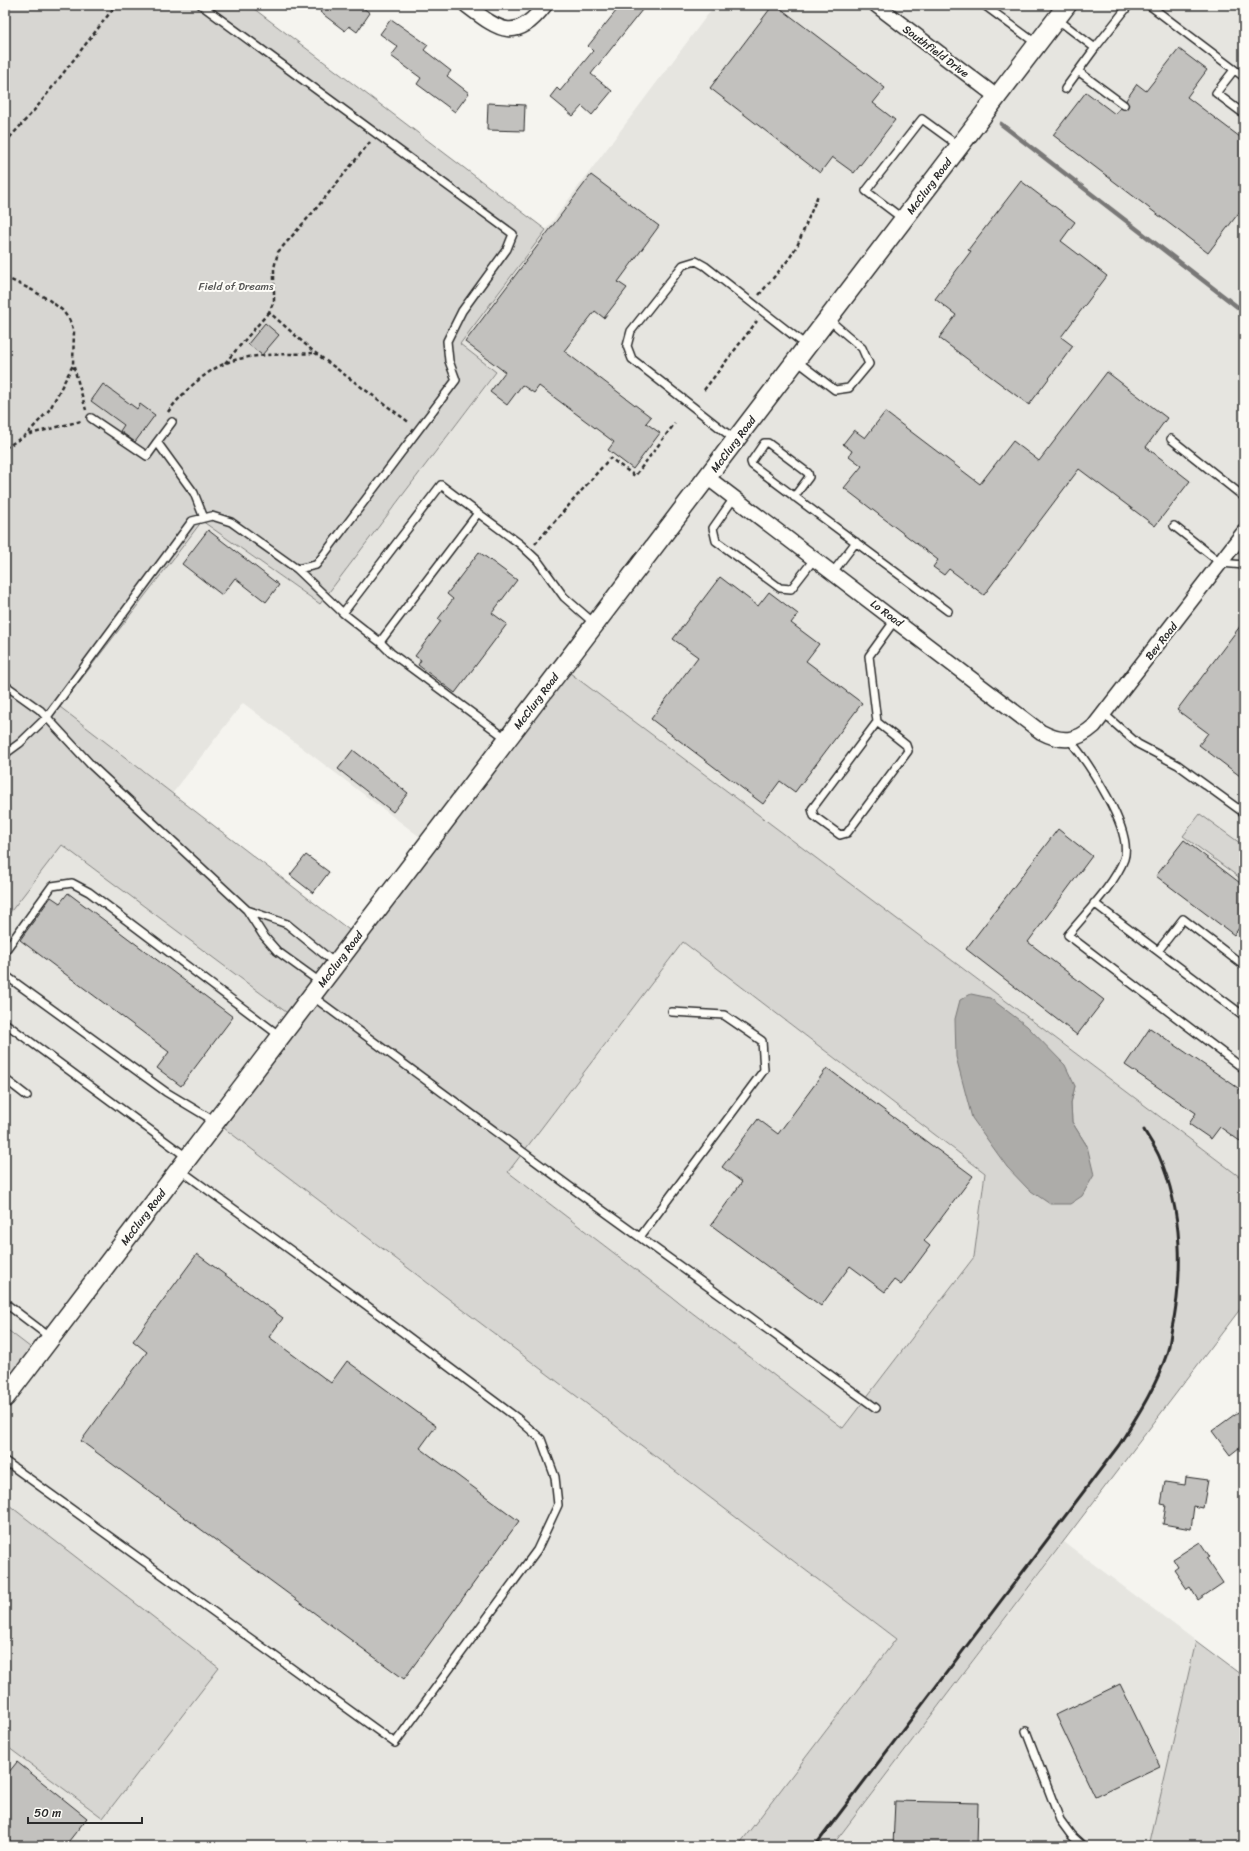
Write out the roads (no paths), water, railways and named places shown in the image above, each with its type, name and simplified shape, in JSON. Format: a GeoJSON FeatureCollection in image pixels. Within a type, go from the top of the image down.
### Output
{"type":"FeatureCollection","features":[{"type":"Feature","properties":{"kind":"street"},"geometry":{"type":"LineString","coordinates":[[466,5],[493,25],[505,29],[516,29],[527,25],[535,19],[545,5]]}},
{"type":"Feature","properties":{"kind":"street","name":"Southfield Drive"},"geometry":{"type":"LineString","coordinates":[[876,5],[997,97]]}},
{"type":"Feature","properties":{"kind":"street","name":"McClurg Road"},"geometry":{"type":"LineString","coordinates":[[5,1398],[1062,12]]}},
{"type":"Feature","properties":{"kind":"street","name":"Lo Road"},"geometry":{"type":"LineString","coordinates":[[708,478],[815,558],[1041,732],[1054,738],[1070,739]]}},
{"type":"Feature","properties":{"kind":"street","name":"Bev Road"},"geometry":{"type":"LineString","coordinates":[[1070,739],[1087,733],[1104,714],[1244,532]]}},
{"type":"Feature","properties":{"kind":"lane"},"geometry":{"type":"LineString","coordinates":[[201,5],[513,234],[507,248],[462,310],[447,341],[449,362],[456,380],[316,565],[297,569]]}},
{"type":"Feature","properties":{"kind":"lane"},"geometry":{"type":"LineString","coordinates":[[984,5],[1037,45]]}},
{"type":"Feature","properties":{"kind":"lane"},"geometry":{"type":"LineString","coordinates":[[1064,89],[1129,5]]}},
{"type":"Feature","properties":{"kind":"lane"},"geometry":{"type":"LineString","coordinates":[[1149,5],[1244,77]]}},
{"type":"Feature","properties":{"kind":"lane"},"geometry":{"type":"LineString","coordinates":[[1062,12],[1095,48]]}},
{"type":"Feature","properties":{"kind":"lane"},"geometry":{"type":"LineString","coordinates":[[1234,70],[1216,93],[1244,114]]}},
{"type":"Feature","properties":{"kind":"lane"},"geometry":{"type":"LineString","coordinates":[[1078,72],[1124,105]]}},
{"type":"Feature","properties":{"kind":"lane"},"geometry":{"type":"LineString","coordinates":[[904,219],[866,191],[922,119],[959,146]]}},
{"type":"Feature","properties":{"kind":"lane"},"geometry":{"type":"LineString","coordinates":[[736,441],[632,359],[627,346],[631,331],[683,265],[696,261],[705,266],[808,346]]}},
{"type":"Feature","properties":{"kind":"lane"},"geometry":{"type":"LineString","coordinates":[[797,361],[834,390],[849,388],[869,364],[862,348],[828,319]]}},
{"type":"Feature","properties":{"kind":"lane"},"geometry":{"type":"LineString","coordinates":[[91,418],[147,456],[172,422]]}},
{"type":"Feature","properties":{"kind":"lane"},"geometry":{"type":"LineString","coordinates":[[1171,439],[1244,497]]}},
{"type":"Feature","properties":{"kind":"lane"},"geometry":{"type":"LineString","coordinates":[[158,442],[194,493],[204,518]]}},
{"type":"Feature","properties":{"kind":"lane"},"geometry":{"type":"LineString","coordinates":[[794,497],[809,477],[808,473],[768,443],[764,443],[751,462],[752,465],[794,497],[948,611]]}},
{"type":"Feature","properties":{"kind":"lane"},"geometry":{"type":"LineString","coordinates":[[343,613],[441,485],[478,512],[538,561],[564,597],[595,624]]}},
{"type":"Feature","properties":{"kind":"lane"},"geometry":{"type":"LineString","coordinates":[[734,498],[713,528],[716,541],[780,588],[791,589],[815,558]]}},
{"type":"Feature","properties":{"kind":"lane"},"geometry":{"type":"LineString","coordinates":[[380,642],[478,512]]}},
{"type":"Feature","properties":{"kind":"lane"},"geometry":{"type":"LineString","coordinates":[[5,754],[20,743],[47,717],[192,521],[212,516],[231,522],[297,569],[343,613],[380,642],[391,653],[507,740]]}},
{"type":"Feature","properties":{"kind":"lane"},"geometry":{"type":"LineString","coordinates":[[1174,526],[1221,563],[1244,565]]}},
{"type":"Feature","properties":{"kind":"lane"},"geometry":{"type":"LineString","coordinates":[[833,572],[856,542]]}},
{"type":"Feature","properties":{"kind":"lane"},"geometry":{"type":"LineString","coordinates":[[877,722],[906,745],[908,751],[847,833],[840,835],[814,816],[812,809],[877,722],[869,656],[896,620]]}},
{"type":"Feature","properties":{"kind":"lane"},"geometry":{"type":"LineString","coordinates":[[5,685],[40,710],[91,765],[247,910],[263,935],[277,951],[316,989],[640,1237],[876,1408]]}},
{"type":"Feature","properties":{"kind":"lane"},"geometry":{"type":"LineString","coordinates":[[1104,714],[1138,744],[1178,765],[1244,813]]}},
{"type":"Feature","properties":{"kind":"lane"},"geometry":{"type":"LineString","coordinates":[[1070,739],[1084,757],[1121,825],[1125,843],[1124,857],[1116,875],[1068,935],[1244,1069]]}},
{"type":"Feature","properties":{"kind":"lane"},"geometry":{"type":"LineString","coordinates":[[5,951],[52,886],[72,883],[89,892],[280,1037]]}},
{"type":"Feature","properties":{"kind":"lane"},"geometry":{"type":"LineString","coordinates":[[1094,903],[1244,1016]]}},
{"type":"Feature","properties":{"kind":"lane"},"geometry":{"type":"LineString","coordinates":[[247,910],[287,924],[336,964]]}},
{"type":"Feature","properties":{"kind":"lane"},"geometry":{"type":"LineString","coordinates":[[1158,951],[1183,919],[1244,966]]}},
{"type":"Feature","properties":{"kind":"lane"},"geometry":{"type":"LineString","coordinates":[[5,975],[166,1092],[216,1122]]}},
{"type":"Feature","properties":{"kind":"lane"},"geometry":{"type":"LineString","coordinates":[[640,1237],[764,1070],[762,1041],[724,1015],[672,1012]]}},
{"type":"Feature","properties":{"kind":"lane"},"geometry":{"type":"LineString","coordinates":[[5,1022],[184,1164],[517,1418],[541,1439],[555,1477],[558,1505],[537,1550],[395,1743],[5,1461]]}},
{"type":"Feature","properties":{"kind":"lane"},"geometry":{"type":"LineString","coordinates":[[5,1079],[27,1096]]}},
{"type":"Feature","properties":{"kind":"lane"},"geometry":{"type":"LineString","coordinates":[[5,1303],[51,1338]]}},
{"type":"Feature","properties":{"kind":"lane"},"geometry":{"type":"LineString","coordinates":[[1026,1731],[1060,1820],[1071,1835],[1083,1846]]}},
{"type":"Feature","properties":{"kind":"waterway"},"geometry":{"type":"LineString","coordinates":[[1001,124],[1244,312]]}},
{"type":"Feature","properties":{"kind":"railway"},"geometry":{"type":"LineString","coordinates":[[815,1846],[1119,1445],[1157,1380],[1168,1351],[1175,1311],[1178,1289],[1179,1243],[1177,1221],[1167,1177],[1157,1153],[1144,1130]]}},
{"type":"Feature","properties":{"kind":"park label","name":"Field of Dreams"},"geometry":{"type":"Point","coordinates":[236,286]}}]}
